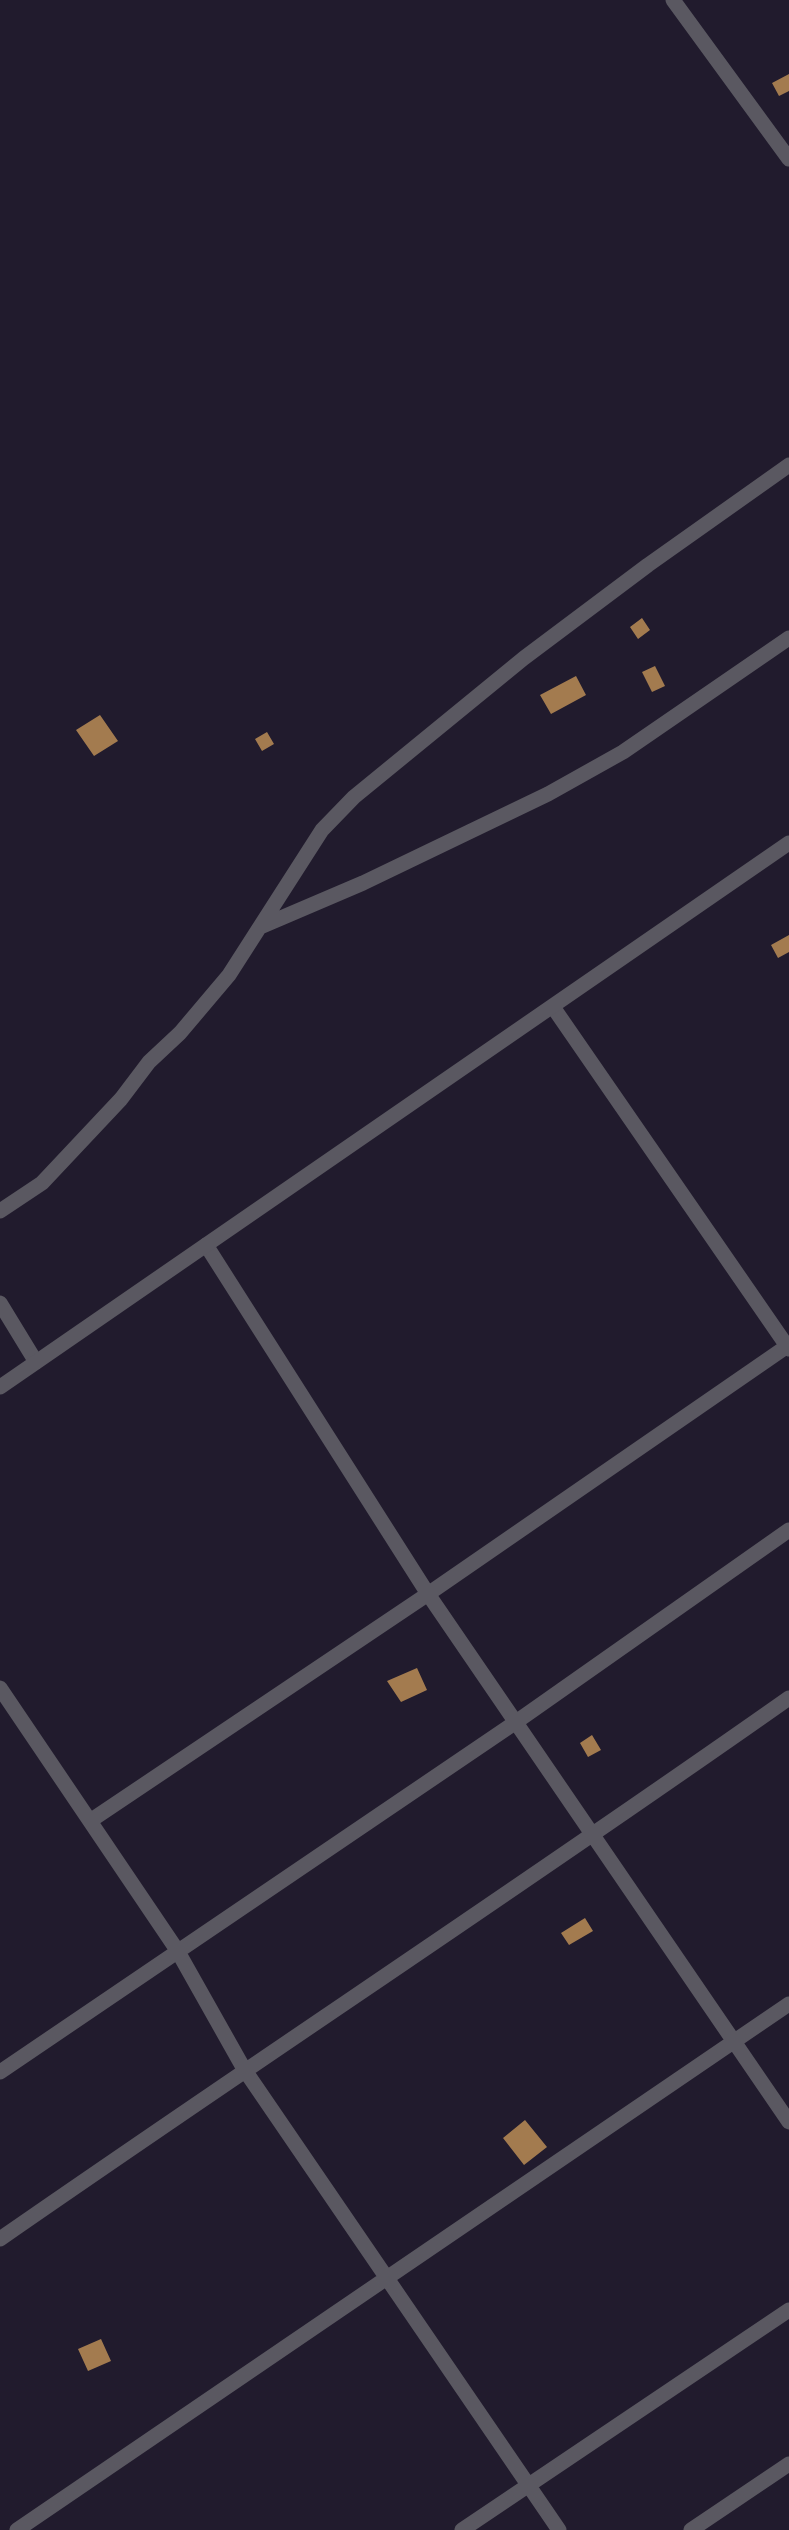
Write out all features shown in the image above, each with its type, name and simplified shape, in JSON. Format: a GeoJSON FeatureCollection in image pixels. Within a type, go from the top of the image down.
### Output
{"type":"FeatureCollection","features":[{"type":"Feature","properties":{"kind":"street"},"geometry":{"type":"LineString","coordinates":[[673,0],[789,159]]}},
{"type":"Feature","properties":{"kind":"street"},"geometry":{"type":"LineString","coordinates":[[0,1211],[42,1183],[121,1099],[149,1062],[180,1033],[229,975],[322,830],[354,797],[524,658],[648,565],[789,465]]}},
{"type":"Feature","properties":{"kind":"street"},"geometry":{"type":"LineString","coordinates":[[260,927],[425,855],[548,794],[623,752],[789,638]]}},
{"type":"Feature","properties":{"kind":"street"},"geometry":{"type":"LineString","coordinates":[[0,1387],[789,843]]}},
{"type":"Feature","properties":{"kind":"street"},"geometry":{"type":"LineString","coordinates":[[90,1821],[428,1594],[788,1346],[553,1007]]}},
{"type":"Feature","properties":{"kind":"street"},"geometry":{"type":"LineString","coordinates":[[206,1245],[428,1594],[789,2122]]}},
{"type":"Feature","properties":{"kind":"street"},"geometry":{"type":"LineString","coordinates":[[0,1303],[36,1362]]}},
{"type":"Feature","properties":{"kind":"street"},"geometry":{"type":"LineString","coordinates":[[0,2072],[516,1722],[789,1530]]}},
{"type":"Feature","properties":{"kind":"street"},"geometry":{"type":"LineString","coordinates":[[0,1688],[177,1950],[244,2069],[559,2530]]}},
{"type":"Feature","properties":{"kind":"street"},"geometry":{"type":"LineString","coordinates":[[0,2239],[244,2069],[593,1836],[789,1698]]}},
{"type":"Feature","properties":{"kind":"street"},"geometry":{"type":"LineString","coordinates":[[18,2530],[789,2004]]}},
{"type":"Feature","properties":{"kind":"street"},"geometry":{"type":"LineString","coordinates":[[462,2530],[789,2310]]}},
{"type":"Feature","properties":{"kind":"street"},"geometry":{"type":"LineString","coordinates":[[691,2530],[789,2464]]}},
{"type":"Feature","properties":{"kind":"building"},"geometry":{"type":"Polygon","coordinates":[[[789,74],[789,91],[779,96],[772,83],[789,74]]]}},
{"type":"Feature","properties":{"kind":"building"},"geometry":{"type":"Polygon","coordinates":[[[642,618],[650,630],[638,639],[630,627],[642,618]]]}},
{"type":"Feature","properties":{"kind":"building"},"geometry":{"type":"Polygon","coordinates":[[[655,666],[665,686],[652,692],[642,672],[655,666]]]}},
{"type":"Feature","properties":{"kind":"building"},"geometry":{"type":"Polygon","coordinates":[[[576,676],[586,695],[551,714],[540,695],[576,676]]]}},
{"type":"Feature","properties":{"kind":"building"},"geometry":{"type":"Polygon","coordinates":[[[100,715],[118,741],[94,756],[76,730],[100,715]]]}},
{"type":"Feature","properties":{"kind":"building"},"geometry":{"type":"Polygon","coordinates":[[[267,732],[274,744],[262,751],[255,739],[267,732]]]}},
{"type":"Feature","properties":{"kind":"building"},"geometry":{"type":"Polygon","coordinates":[[[789,935],[789,952],[778,958],[771,945],[789,935]]]}},
{"type":"Feature","properties":{"kind":"building"},"geometry":{"type":"Polygon","coordinates":[[[417,1668],[427,1690],[401,1702],[387,1681],[417,1668]]]}},
{"type":"Feature","properties":{"kind":"building"},"geometry":{"type":"Polygon","coordinates":[[[592,1735],[601,1750],[588,1757],[580,1743],[592,1735]]]}},
{"type":"Feature","properties":{"kind":"building"},"geometry":{"type":"Polygon","coordinates":[[[585,1918],[593,1931],[569,1945],[561,1933],[585,1918]]]}},
{"type":"Feature","properties":{"kind":"building"},"geometry":{"type":"Polygon","coordinates":[[[525,2120],[547,2147],[524,2165],[503,2138],[525,2120]]]}},
{"type":"Feature","properties":{"kind":"building"},"geometry":{"type":"Polygon","coordinates":[[[101,2339],[111,2361],[88,2371],[78,2349],[101,2339]]]}}]}
